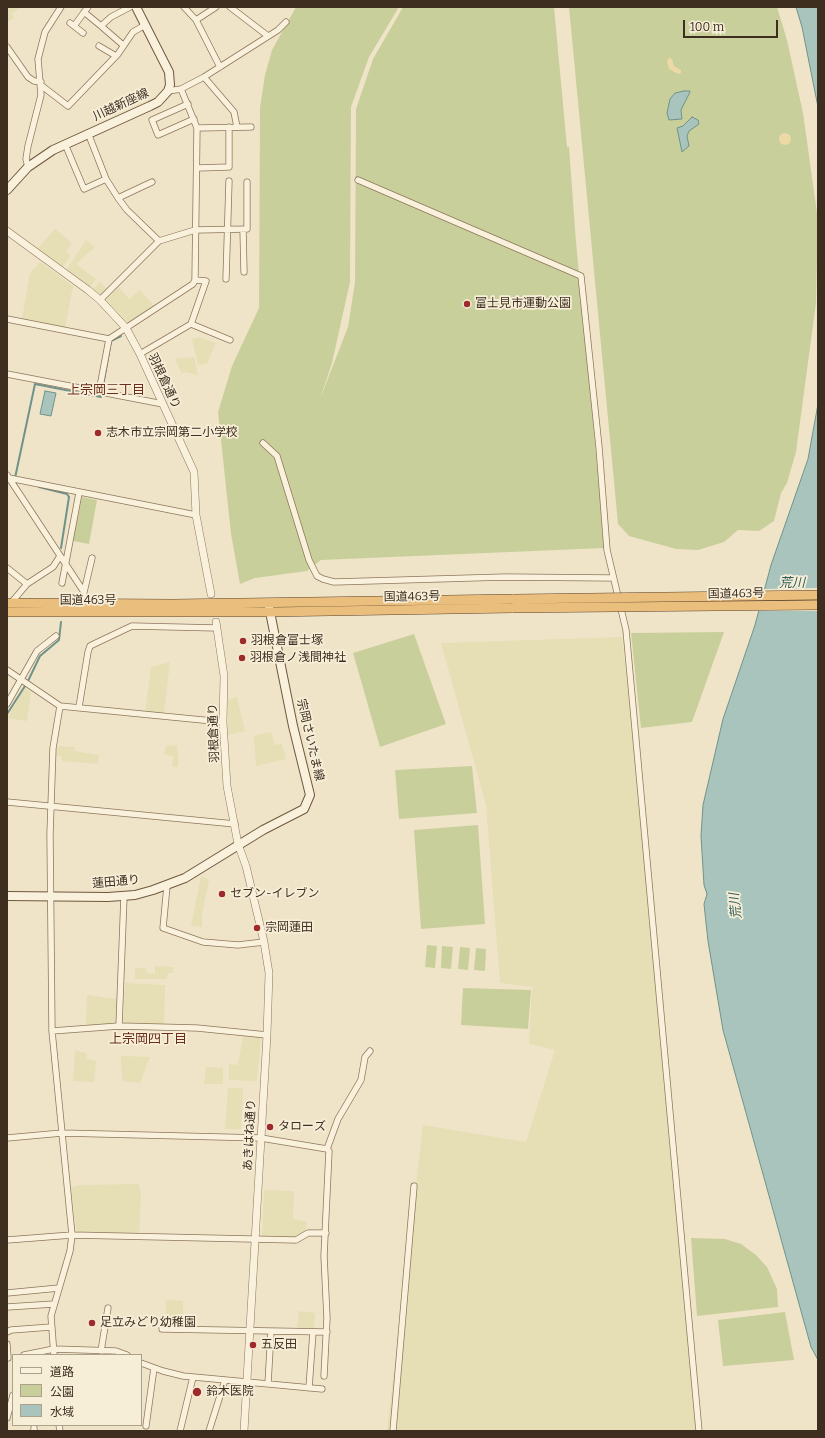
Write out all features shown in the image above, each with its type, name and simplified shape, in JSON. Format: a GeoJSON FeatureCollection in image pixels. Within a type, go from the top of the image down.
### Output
{"type":"FeatureCollection","features":[{"type":"Feature","properties":{"kind":"highway","name":"国道463号"},"geometry":{"type":"LineString","coordinates":[[7,612],[270,612],[513,603],[818,595]]}},
{"type":"Feature","properties":{"kind":"highway","name":"国道463号"},"geometry":{"type":"LineString","coordinates":[[9,603],[269,602],[818,605]]}},
{"type":"Feature","properties":{"kind":"main road"},"geometry":{"type":"LineString","coordinates":[[136,7],[169,72],[170,85],[168,91]]}},
{"type":"Feature","properties":{"kind":"main road","name":"川越新座線"},"geometry":{"type":"LineString","coordinates":[[7,190],[28,166],[65,144],[158,102],[168,91]]}},
{"type":"Feature","properties":{"kind":"main road","name":"宗岡さいたま線"},"geometry":{"type":"LineString","coordinates":[[238,844],[304,809],[310,795],[293,726],[269,602]]}},
{"type":"Feature","properties":{"kind":"main road","name":"蓮田通り"},"geometry":{"type":"LineString","coordinates":[[7,896],[124,896],[167,886],[193,874],[238,844]]}},
{"type":"Feature","properties":{"kind":"street"},"geometry":{"type":"LineString","coordinates":[[28,166],[26,159],[28,146],[42,95],[38,59],[45,32],[61,7]]}},
{"type":"Feature","properties":{"kind":"street"},"geometry":{"type":"LineString","coordinates":[[83,33],[72,24],[88,7]]}},
{"type":"Feature","properties":{"kind":"street"},"geometry":{"type":"LineString","coordinates":[[101,26],[111,17],[130,7]]}},
{"type":"Feature","properties":{"kind":"street"},"geometry":{"type":"LineString","coordinates":[[184,7],[196,20],[220,67]]}},
{"type":"Feature","properties":{"kind":"street"},"geometry":{"type":"LineString","coordinates":[[196,20],[216,7]]}},
{"type":"Feature","properties":{"kind":"street"},"geometry":{"type":"LineString","coordinates":[[230,7],[268,36]]}},
{"type":"Feature","properties":{"kind":"street"},"geometry":{"type":"LineString","coordinates":[[84,12],[123,45]]}},
{"type":"Feature","properties":{"kind":"street"},"geometry":{"type":"LineString","coordinates":[[168,91],[181,89],[204,77],[278,30],[286,22]]}},
{"type":"Feature","properties":{"kind":"street"},"geometry":{"type":"LineString","coordinates":[[7,47],[28,77],[41,84],[68,106],[116,56],[133,32],[145,25]]}},
{"type":"Feature","properties":{"kind":"street"},"geometry":{"type":"LineString","coordinates":[[99,46],[116,56]]}},
{"type":"Feature","properties":{"kind":"street"},"geometry":{"type":"LineString","coordinates":[[204,77],[234,112],[237,127]]}},
{"type":"Feature","properties":{"kind":"street"},"geometry":{"type":"LineString","coordinates":[[7,319],[109,339],[193,284],[195,280],[197,128],[181,89]]}},
{"type":"Feature","properties":{"kind":"street"},"geometry":{"type":"LineString","coordinates":[[188,104],[152,120],[158,135],[194,118]]}},
{"type":"Feature","properties":{"kind":"street"},"geometry":{"type":"LineString","coordinates":[[197,168],[229,167],[229,127]]}},
{"type":"Feature","properties":{"kind":"street"},"geometry":{"type":"LineString","coordinates":[[197,128],[251,127]]}},
{"type":"Feature","properties":{"kind":"street"},"geometry":{"type":"LineString","coordinates":[[88,133],[106,179],[118,198],[127,210],[159,241]]}},
{"type":"Feature","properties":{"kind":"street"},"geometry":{"type":"LineString","coordinates":[[65,144],[84,189],[106,179]]}},
{"type":"Feature","properties":{"kind":"street"},"geometry":{"type":"LineString","coordinates":[[358,180],[581,276],[599,447],[607,550],[626,630],[699,1431]]}},
{"type":"Feature","properties":{"kind":"street"},"geometry":{"type":"LineString","coordinates":[[226,279],[228,181]]}},
{"type":"Feature","properties":{"kind":"street"},"geometry":{"type":"LineString","coordinates":[[118,198],[152,182]]}},
{"type":"Feature","properties":{"kind":"street"},"geometry":{"type":"LineString","coordinates":[[100,300],[159,241],[195,230],[247,229],[247,182]]}},
{"type":"Feature","properties":{"kind":"street"},"geometry":{"type":"LineString","coordinates":[[243,229],[244,272]]}},
{"type":"Feature","properties":{"kind":"street","name":"羽根倉通り"},"geometry":{"type":"LineString","coordinates":[[7,231],[100,300],[126,328],[140,354],[194,472],[196,515],[211,594]]}},
{"type":"Feature","properties":{"kind":"street"},"geometry":{"type":"LineString","coordinates":[[140,354],[191,324],[206,281],[195,280]]}},
{"type":"Feature","properties":{"kind":"street"},"geometry":{"type":"LineString","coordinates":[[191,324],[230,340]]}},
{"type":"Feature","properties":{"kind":"street"},"geometry":{"type":"LineString","coordinates":[[99,392],[109,339]]}},
{"type":"Feature","properties":{"kind":"street"},"geometry":{"type":"LineString","coordinates":[[7,374],[163,404]]}},
{"type":"Feature","properties":{"kind":"street"},"geometry":{"type":"LineString","coordinates":[[263,443],[277,456],[309,560],[317,576],[323,579],[334,582],[498,578],[613,578]]}},
{"type":"Feature","properties":{"kind":"street"},"geometry":{"type":"LineString","coordinates":[[8,477],[79,493],[196,515]]}},
{"type":"Feature","properties":{"kind":"street"},"geometry":{"type":"LineString","coordinates":[[8,477],[84,592]]}},
{"type":"Feature","properties":{"kind":"street"},"geometry":{"type":"LineString","coordinates":[[62,583],[79,493]]}},
{"type":"Feature","properties":{"kind":"street"},"geometry":{"type":"LineString","coordinates":[[9,603],[27,584],[53,567],[60,556]]}},
{"type":"Feature","properties":{"kind":"street"},"geometry":{"type":"LineString","coordinates":[[83,603],[92,558]]}},
{"type":"Feature","properties":{"kind":"street"},"geometry":{"type":"LineString","coordinates":[[7,568],[27,584]]}},
{"type":"Feature","properties":{"kind":"street"},"geometry":{"type":"LineString","coordinates":[[79,707],[90,646],[132,626],[217,625]]}},
{"type":"Feature","properties":{"kind":"street","name":"羽根倉通り"},"geometry":{"type":"LineString","coordinates":[[217,625],[224,676],[223,722],[228,786],[238,844]]}},
{"type":"Feature","properties":{"kind":"street"},"geometry":{"type":"LineString","coordinates":[[7,704],[22,680],[37,651],[56,636]]}},
{"type":"Feature","properties":{"kind":"street"},"geometry":{"type":"LineString","coordinates":[[7,670],[60,706],[223,722]]}},
{"type":"Feature","properties":{"kind":"street"},"geometry":{"type":"LineString","coordinates":[[54,1352],[51,1327],[54,1304],[70,1251],[72,1235],[52,1031],[52,897],[50,834],[54,748],[60,706]]}},
{"type":"Feature","properties":{"kind":"street"},"geometry":{"type":"LineString","coordinates":[[7,802],[235,824]]}},
{"type":"Feature","properties":{"kind":"street","name":"あきはね通り"},"geometry":{"type":"LineString","coordinates":[[238,844],[246,866],[264,942],[268,973],[267,1034],[244,1431]]}},
{"type":"Feature","properties":{"kind":"street"},"geometry":{"type":"LineString","coordinates":[[167,886],[163,928],[203,942],[238,945],[264,942]]}},
{"type":"Feature","properties":{"kind":"street"},"geometry":{"type":"LineString","coordinates":[[120,1026],[124,896]]}},
{"type":"Feature","properties":{"kind":"street"},"geometry":{"type":"LineString","coordinates":[[52,1031],[120,1026],[196,1028],[267,1034]]}},
{"type":"Feature","properties":{"kind":"street"},"geometry":{"type":"LineString","coordinates":[[324,1376],[327,1332],[324,1256],[329,1151],[327,1149],[338,1119],[361,1080],[365,1057],[370,1051]]}},
{"type":"Feature","properties":{"kind":"street"},"geometry":{"type":"LineString","coordinates":[[7,1138],[62,1133],[261,1138],[327,1149]]}},
{"type":"Feature","properties":{"kind":"street"},"geometry":{"type":"LineString","coordinates":[[393,1431],[414,1186]]}},
{"type":"Feature","properties":{"kind":"street"},"geometry":{"type":"LineString","coordinates":[[7,1240],[72,1235],[296,1240],[308,1232],[326,1233]]}},
{"type":"Feature","properties":{"kind":"street"},"geometry":{"type":"LineString","coordinates":[[7,1293],[59,1288]]}},
{"type":"Feature","properties":{"kind":"street"},"geometry":{"type":"LineString","coordinates":[[7,1307],[54,1304]]}},
{"type":"Feature","properties":{"kind":"street"},"geometry":{"type":"LineString","coordinates":[[98,1352],[108,1308]]}},
{"type":"Feature","properties":{"kind":"street"},"geometry":{"type":"LineString","coordinates":[[7,1332],[11,1330],[51,1327]]}},
{"type":"Feature","properties":{"kind":"street"},"geometry":{"type":"LineString","coordinates":[[162,1329],[327,1332]]}},
{"type":"Feature","properties":{"kind":"street"},"geometry":{"type":"LineString","coordinates":[[268,1384],[271,1331]]}},
{"type":"Feature","properties":{"kind":"street"},"geometry":{"type":"LineString","coordinates":[[309,1388],[313,1332]]}},
{"type":"Feature","properties":{"kind":"street"},"geometry":{"type":"LineString","coordinates":[[7,1344],[9,1357]]}},
{"type":"Feature","properties":{"kind":"street"},"geometry":{"type":"LineString","coordinates":[[34,1354],[54,1352],[116,1351],[124,1354]]}},
{"type":"Feature","properties":{"kind":"street"},"geometry":{"type":"LineString","coordinates":[[142,1363],[183,1376],[322,1390]]}},
{"type":"Feature","properties":{"kind":"street"},"geometry":{"type":"LineString","coordinates":[[146,1426],[154,1368]]}},
{"type":"Feature","properties":{"kind":"street"},"geometry":{"type":"LineString","coordinates":[[180,1431],[193,1377]]}},
{"type":"Feature","properties":{"kind":"street"},"geometry":{"type":"LineString","coordinates":[[209,1431],[225,1380]]}},
{"type":"Feature","properties":{"kind":"street"},"geometry":{"type":"LineString","coordinates":[[7,1418],[12,1399]]}},
{"type":"Feature","properties":{"kind":"shaded area"},"geometry":{"type":"Polygon","coordinates":[[[7,7],[22,7],[12,13],[14,18],[7,22],[7,7]]]}},
{"type":"Feature","properties":{"kind":"shaded area"},"geometry":{"type":"Polygon","coordinates":[[[55,229],[72,243],[66,252],[71,256],[62,267],[37,249],[55,229]]]}},
{"type":"Feature","properties":{"kind":"shaded area"},"geometry":{"type":"Polygon","coordinates":[[[86,240],[95,247],[76,264],[96,279],[91,286],[88,287],[67,269],[86,240]]]}},
{"type":"Feature","properties":{"kind":"shaded area"},"geometry":{"type":"Polygon","coordinates":[[[40,262],[73,286],[65,328],[22,319],[30,273],[40,262]]]}},
{"type":"Feature","properties":{"kind":"shaded area"},"geometry":{"type":"Polygon","coordinates":[[[99,282],[108,289],[102,295],[93,290],[99,282]]]}},
{"type":"Feature","properties":{"kind":"shaded area"},"geometry":{"type":"Polygon","coordinates":[[[119,287],[129,299],[140,290],[154,306],[131,323],[127,322],[107,301],[107,299],[119,287]]]}},
{"type":"Feature","properties":{"kind":"shaded area"},"geometry":{"type":"Polygon","coordinates":[[[199,337],[216,343],[207,364],[198,365],[192,339],[199,337]]]}},
{"type":"Feature","properties":{"kind":"shaded area"},"geometry":{"type":"Polygon","coordinates":[[[194,357],[198,375],[184,372],[182,374],[175,359],[194,357]]]}},
{"type":"Feature","properties":{"kind":"shaded area"},"geometry":{"type":"Polygon","coordinates":[[[622,637],[653,924],[698,1431],[387,1431],[423,1125],[526,1142],[555,1050],[529,1044],[532,987],[500,983],[486,805],[441,643],[622,637]]]}},
{"type":"Feature","properties":{"kind":"shaded area"},"geometry":{"type":"Polygon","coordinates":[[[170,662],[164,714],[145,712],[151,667],[170,662]]]}},
{"type":"Feature","properties":{"kind":"shaded area"},"geometry":{"type":"Polygon","coordinates":[[[25,688],[31,692],[27,721],[7,718],[25,688]]]}},
{"type":"Feature","properties":{"kind":"shaded area"},"geometry":{"type":"Polygon","coordinates":[[[237,697],[245,731],[228,735],[228,700],[237,697]]]}},
{"type":"Feature","properties":{"kind":"shaded area"},"geometry":{"type":"Polygon","coordinates":[[[271,732],[275,745],[282,744],[286,759],[256,766],[254,736],[271,732]]]}},
{"type":"Feature","properties":{"kind":"shaded area"},"geometry":{"type":"Polygon","coordinates":[[[177,745],[178,767],[172,766],[173,756],[164,755],[166,746],[177,745]]]}},
{"type":"Feature","properties":{"kind":"shaded area"},"geometry":{"type":"Polygon","coordinates":[[[59,746],[74,747],[74,751],[99,755],[98,764],[62,761],[61,756],[56,756],[59,746]]]}},
{"type":"Feature","properties":{"kind":"shaded area"},"geometry":{"type":"Polygon","coordinates":[[[201,876],[209,880],[202,914],[202,927],[191,926],[201,876]]]}},
{"type":"Feature","properties":{"kind":"shaded area"},"geometry":{"type":"Polygon","coordinates":[[[155,966],[173,967],[173,973],[168,973],[167,979],[135,979],[135,968],[146,968],[147,973],[155,974],[155,966]]]}},
{"type":"Feature","properties":{"kind":"shaded area"},"geometry":{"type":"Polygon","coordinates":[[[125,983],[165,985],[164,1025],[123,1024],[125,983]]]}},
{"type":"Feature","properties":{"kind":"shaded area"},"geometry":{"type":"Polygon","coordinates":[[[87,995],[118,999],[117,1024],[86,1026],[87,995]]]}},
{"type":"Feature","properties":{"kind":"shaded area"},"geometry":{"type":"Polygon","coordinates":[[[243,1035],[261,1036],[257,1081],[229,1080],[229,1064],[238,1065],[243,1035]]]}},
{"type":"Feature","properties":{"kind":"shaded area"},"geometry":{"type":"Polygon","coordinates":[[[75,1050],[87,1054],[86,1059],[96,1061],[94,1082],[73,1081],[75,1050]]]}},
{"type":"Feature","properties":{"kind":"shaded area"},"geometry":{"type":"Polygon","coordinates":[[[121,1056],[150,1057],[140,1083],[122,1081],[121,1056]]]}},
{"type":"Feature","properties":{"kind":"shaded area"},"geometry":{"type":"Polygon","coordinates":[[[206,1067],[223,1068],[223,1084],[204,1084],[206,1067]]]}},
{"type":"Feature","properties":{"kind":"shaded area"},"geometry":{"type":"Polygon","coordinates":[[[228,1088],[243,1088],[241,1129],[225,1129],[228,1088]]]}},
{"type":"Feature","properties":{"kind":"shaded area"},"geometry":{"type":"Polygon","coordinates":[[[139,1184],[141,1196],[139,1234],[78,1232],[76,1230],[71,1188],[79,1185],[139,1184]]]}},
{"type":"Feature","properties":{"kind":"shaded area"},"geometry":{"type":"Polygon","coordinates":[[[264,1190],[294,1191],[293,1219],[307,1222],[305,1232],[296,1238],[262,1237],[264,1190]]]}},
{"type":"Feature","properties":{"kind":"shaded area"},"geometry":{"type":"Polygon","coordinates":[[[166,1300],[183,1301],[183,1316],[176,1316],[176,1324],[167,1324],[166,1300]]]}},
{"type":"Feature","properties":{"kind":"shaded area"},"geometry":{"type":"Polygon","coordinates":[[[299,1311],[315,1313],[314,1329],[297,1328],[299,1311]]]}},
{"type":"Feature","properties":{"kind":"green space","name":"富士見市運動公園"},"geometry":{"type":"Polygon","coordinates":[[[296,7],[399,7],[369,57],[351,107],[350,282],[332,363],[320,399],[348,327],[355,282],[356,109],[373,59],[403,7],[554,7],[567,147],[569,147],[576,242],[605,548],[321,560],[307,571],[255,578],[240,584],[231,534],[218,412],[232,366],[259,308],[260,108],[265,75],[272,50],[296,7]]]}},
{"type":"Feature","properties":{"kind":"green space"},"geometry":{"type":"Polygon","coordinates":[[[569,7],[777,7],[787,40],[803,113],[818,220],[816,303],[796,452],[787,483],[781,493],[774,521],[759,531],[738,530],[724,542],[698,550],[676,549],[629,536],[618,524],[569,7]]]}},
{"type":"Feature","properties":{"kind":"green space"},"geometry":{"type":"Polygon","coordinates":[[[82,497],[97,500],[89,544],[73,541],[82,497]]]}},
{"type":"Feature","properties":{"kind":"green space"},"geometry":{"type":"Polygon","coordinates":[[[724,632],[692,722],[641,728],[631,633],[724,632]]]}},
{"type":"Feature","properties":{"kind":"green space"},"geometry":{"type":"Polygon","coordinates":[[[414,634],[446,724],[380,747],[353,653],[414,634]]]}},
{"type":"Feature","properties":{"kind":"green space"},"geometry":{"type":"Polygon","coordinates":[[[472,766],[477,813],[399,819],[395,770],[472,766]]]}},
{"type":"Feature","properties":{"kind":"green space"},"geometry":{"type":"Polygon","coordinates":[[[478,825],[485,924],[421,929],[414,830],[478,825]]]}},
{"type":"Feature","properties":{"kind":"green space"},"geometry":{"type":"Polygon","coordinates":[[[427,945],[437,946],[435,968],[425,967],[427,945]]]}},
{"type":"Feature","properties":{"kind":"green space"},"geometry":{"type":"Polygon","coordinates":[[[442,946],[453,947],[451,969],[441,968],[442,946]]]}},
{"type":"Feature","properties":{"kind":"green space"},"geometry":{"type":"Polygon","coordinates":[[[460,947],[470,948],[468,970],[458,969],[460,947]]]}},
{"type":"Feature","properties":{"kind":"green space"},"geometry":{"type":"Polygon","coordinates":[[[476,948],[486,949],[485,971],[474,970],[476,948]]]}},
{"type":"Feature","properties":{"kind":"green space"},"geometry":{"type":"Polygon","coordinates":[[[463,988],[531,990],[528,1029],[461,1025],[463,988]]]}},
{"type":"Feature","properties":{"kind":"green space"},"geometry":{"type":"Polygon","coordinates":[[[691,1238],[725,1239],[741,1244],[756,1255],[767,1267],[777,1289],[778,1307],[697,1316],[691,1238]]]}},
{"type":"Feature","properties":{"kind":"green space"},"geometry":{"type":"Polygon","coordinates":[[[785,1312],[794,1360],[723,1366],[718,1320],[785,1312]]]}},
{"type":"Feature","properties":{"kind":"sand"},"geometry":{"type":"Polygon","coordinates":[[[669,58],[672,59],[674,66],[681,70],[681,73],[678,74],[669,69],[667,61],[669,58]]]}},
{"type":"Feature","properties":{"kind":"sand"},"geometry":{"type":"Polygon","coordinates":[[[783,133],[787,133],[791,139],[787,145],[783,145],[779,141],[779,137],[783,133]]]}},
{"type":"Feature","properties":{"kind":"water"},"geometry":{"type":"Polygon","coordinates":[[[796,7],[818,7],[818,107],[802,27],[796,7]]]}},
{"type":"Feature","properties":{"kind":"water"},"geometry":{"type":"Polygon","coordinates":[[[684,91],[690,92],[681,110],[682,119],[669,120],[667,113],[670,99],[675,93],[684,91]]]}},
{"type":"Feature","properties":{"kind":"water"},"geometry":{"type":"Polygon","coordinates":[[[692,117],[698,120],[699,124],[689,131],[687,136],[689,146],[682,152],[677,128],[683,126],[692,117]]]}},
{"type":"Feature","properties":{"kind":"water"},"geometry":{"type":"Polygon","coordinates":[[[45,391],[56,393],[51,416],[40,414],[45,391]]]}},
{"type":"Feature","properties":{"kind":"water","name":"荒川"},"geometry":{"type":"Polygon","coordinates":[[[818,404],[818,1360],[811,1347],[723,1030],[708,941],[704,904],[707,894],[704,885],[701,836],[703,805],[723,719],[755,625],[771,565],[808,459],[818,404]]]}},
{"type":"Feature","properties":{"kind":"pier"},"geometry":{"type":"Polygon","coordinates":[[[818,588],[818,611],[757,611],[762,589],[818,588]]]}},
{"type":"Feature","properties":{"kind":"waterway"},"geometry":{"type":"LineString","coordinates":[[15,478],[35,384],[101,397],[111,341],[121,336]]}},
{"type":"Feature","properties":{"kind":"waterway"},"geometry":{"type":"LineString","coordinates":[[39,487],[67,494],[69,497],[61,548]]}},
{"type":"Feature","properties":{"kind":"waterway"},"geometry":{"type":"LineString","coordinates":[[28,681],[40,656],[59,640],[61,622]]}},
{"type":"Feature","properties":{"kind":"waterway"},"geometry":{"type":"LineString","coordinates":[[7,714],[25,686]]}},
{"type":"Feature","properties":{"kind":"place","name":"富士見市運動公園"},"geometry":{"type":"Point","coordinates":[467,304]}},
{"type":"Feature","properties":{"kind":"place","name":"志木市立宗岡第二小学校"},"geometry":{"type":"Point","coordinates":[98,433]}},
{"type":"Feature","properties":{"kind":"place","name":"羽根倉富士塚"},"geometry":{"type":"Point","coordinates":[243,641]}},
{"type":"Feature","properties":{"kind":"place","name":"羽根倉ノ浅間神社"},"geometry":{"type":"Point","coordinates":[242,658]}},
{"type":"Feature","properties":{"kind":"place","name":"セブン-イレブン"},"geometry":{"type":"Point","coordinates":[222,894]}},
{"type":"Feature","properties":{"kind":"place","name":"宗岡蓮田"},"geometry":{"type":"Point","coordinates":[257,928]}},
{"type":"Feature","properties":{"kind":"place","name":"タローズ"},"geometry":{"type":"Point","coordinates":[270,1127]}},
{"type":"Feature","properties":{"kind":"place","name":"足立みどり幼稚園"},"geometry":{"type":"Point","coordinates":[92,1323]}},
{"type":"Feature","properties":{"kind":"place","name":"五反田"},"geometry":{"type":"Point","coordinates":[253,1345]}},
{"type":"Feature","properties":{"kind":"place","name":"鈴木医院"},"geometry":{"type":"Point","coordinates":[197,1392]}},
{"type":"Feature","properties":{"kind":"district","name":"上宗岡三丁目"},"geometry":{"type":"Point","coordinates":[106,390]}},
{"type":"Feature","properties":{"kind":"district","name":"上宗岡四丁目"},"geometry":{"type":"Point","coordinates":[148,1039]}}]}
